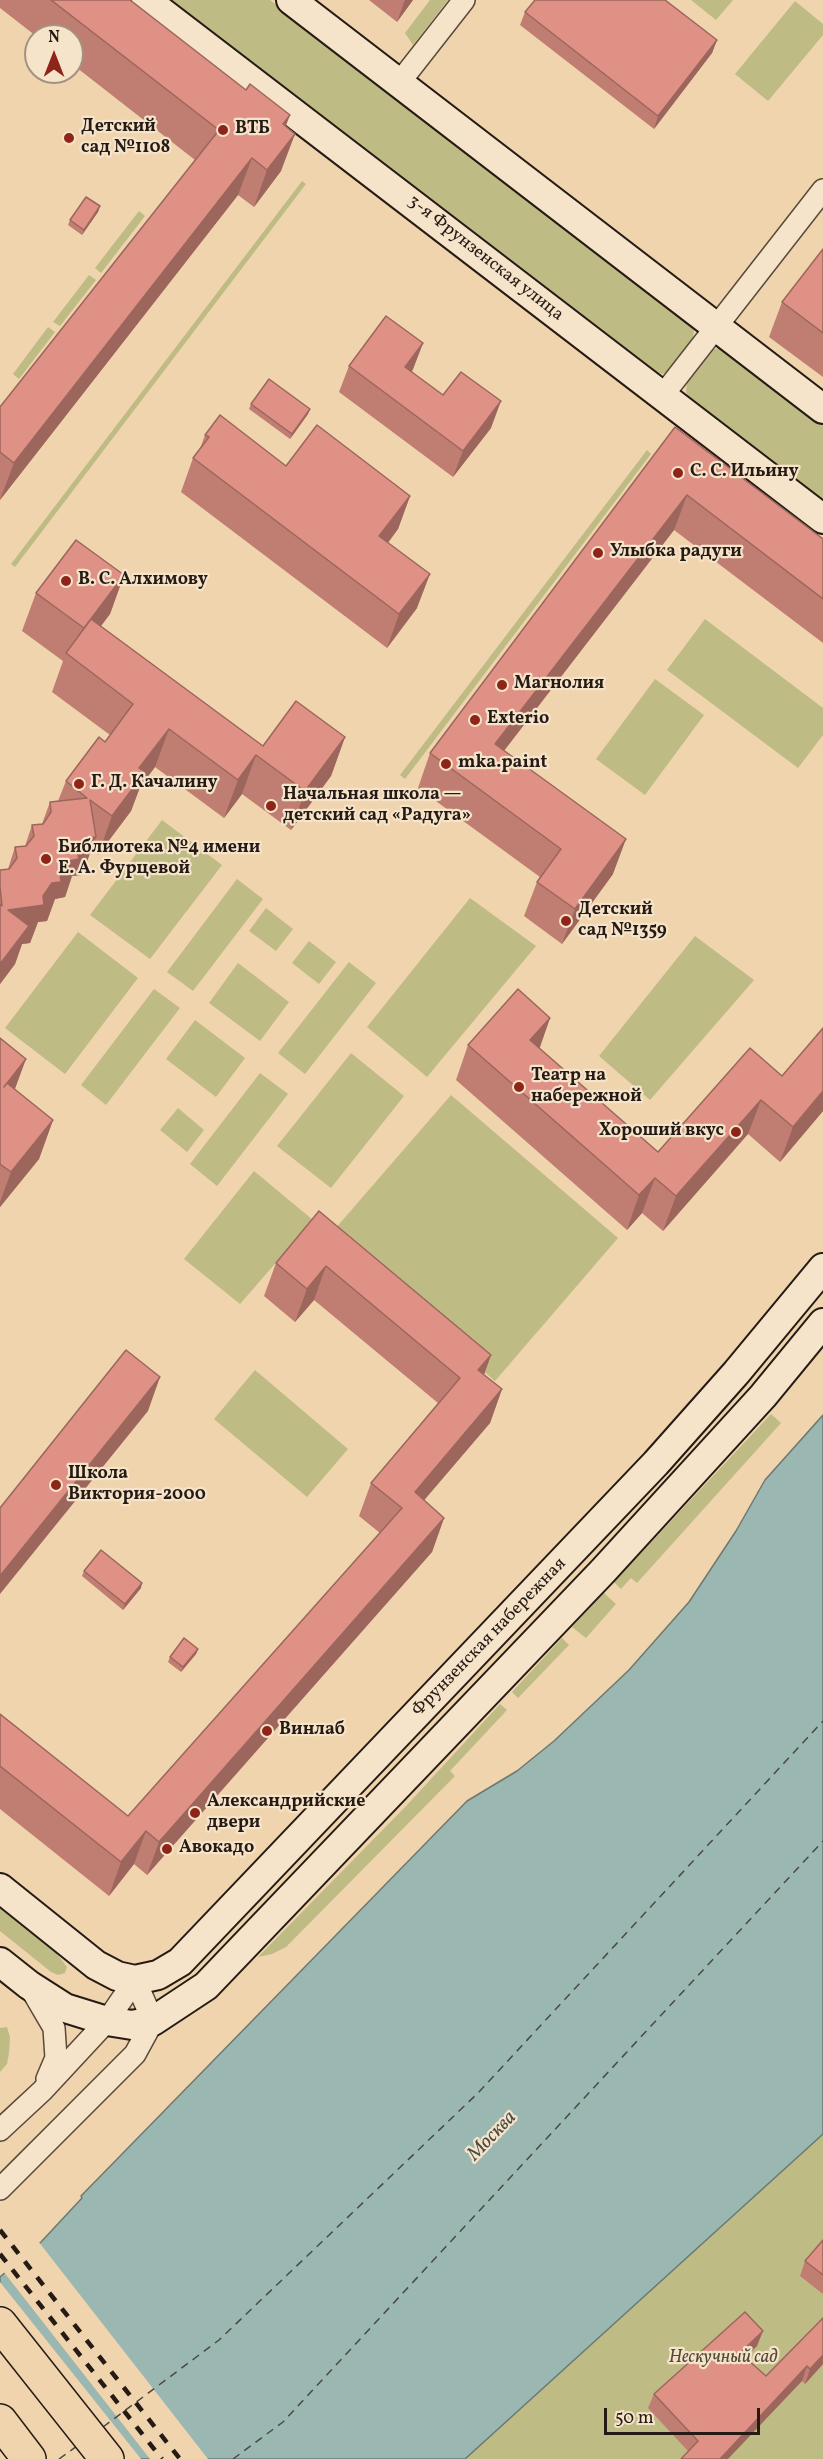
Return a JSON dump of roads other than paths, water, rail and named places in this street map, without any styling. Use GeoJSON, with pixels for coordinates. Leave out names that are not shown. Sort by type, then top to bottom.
{"type":"FeatureCollection","features":[{"type":"Feature","properties":{"kind":"main road","name":"3-я Фрунзенская улица"},"geometry":{"type":"LineString","coordinates":[[146,0],[823,519]]}},
{"type":"Feature","properties":{"kind":"main road"},"geometry":{"type":"LineString","coordinates":[[291,0],[823,409]]}},
{"type":"Feature","properties":{"kind":"main road","name":"Фрунзенская набережная"},"geometry":{"type":"LineString","coordinates":[[135,1980],[158,1975],[180,1962],[189,1953],[656,1463],[736,1373],[823,1268]]}},
{"type":"Feature","properties":{"kind":"main road","name":"Фрунзенская набережная"},"geometry":{"type":"LineString","coordinates":[[153,2021],[206,1986],[611,1562],[763,1396],[823,1323]]}},
{"type":"Feature","properties":{"kind":"main road"},"geometry":{"type":"LineString","coordinates":[[0,1888],[96,1965],[117,1976],[135,1980]]}},
{"type":"Feature","properties":{"kind":"main road"},"geometry":{"type":"LineString","coordinates":[[0,1962],[29,1985],[65,2008],[107,2021],[132,2025],[153,2021]]}},
{"type":"Feature","properties":{"kind":"main road"},"geometry":{"type":"LineString","coordinates":[[0,2324],[107,2459]]}},
{"type":"Feature","properties":{"kind":"main road"},"geometry":{"type":"LineString","coordinates":[[0,2421],[29,2459]]}},
{"type":"Feature","properties":{"kind":"street"},"geometry":{"type":"LineString","coordinates":[[399,83],[464,0]]}},
{"type":"Feature","properties":{"kind":"street"},"geometry":{"type":"LineString","coordinates":[[663,395],[823,190]]}},
{"type":"Feature","properties":{"kind":"street"},"geometry":{"type":"LineString","coordinates":[[0,2189],[135,2054],[153,2021],[135,1980]]}},
{"type":"Feature","properties":{"kind":"street"},"geometry":{"type":"LineString","coordinates":[[0,2130],[42,2091],[107,2021],[135,1980]]}},
{"type":"Feature","properties":{"kind":"street"},"geometry":{"type":"LineString","coordinates":[[29,1985],[54,2028],[56,2058],[42,2091]]}},
{"type":"Feature","properties":{"kind":"water","name":"Москва"},"geometry":{"type":"Polygon","coordinates":[[[823,1415],[823,2134],[465,2459],[0,2459],[0,2277],[41,2242],[82,2198],[81,2196],[467,1801],[517,1771],[554,1741],[629,1670],[689,1602],[736,1531],[765,1480],[823,1415]]]}},
{"type":"Feature","properties":{"kind":"railway"},"geometry":{"type":"LineString","coordinates":[[0,2230],[180,2459]]}},
{"type":"Feature","properties":{"kind":"railway"},"geometry":{"type":"LineString","coordinates":[[0,2254],[162,2459]]}},
{"type":"Feature","properties":{"kind":"place","name":"ВТБ"},"geometry":{"type":"Point","coordinates":[223,130]}},
{"type":"Feature","properties":{"kind":"place","name":"Детский сад №1108"},"geometry":{"type":"Point","coordinates":[69,138]}},
{"type":"Feature","properties":{"kind":"place","name":"С. С. Ильину"},"geometry":{"type":"Point","coordinates":[678,473]}},
{"type":"Feature","properties":{"kind":"place","name":"Улыбка радуги"},"geometry":{"type":"Point","coordinates":[598,553]}},
{"type":"Feature","properties":{"kind":"place","name":"В. С. Алхимову"},"geometry":{"type":"Point","coordinates":[66,581]}},
{"type":"Feature","properties":{"kind":"place","name":"Магнолия"},"geometry":{"type":"Point","coordinates":[502,685]}},
{"type":"Feature","properties":{"kind":"place","name":"Exterio"},"geometry":{"type":"Point","coordinates":[475,720]}},
{"type":"Feature","properties":{"kind":"place","name":"mka.paint"},"geometry":{"type":"Point","coordinates":[446,764]}},
{"type":"Feature","properties":{"kind":"place","name":"Г. Д. Качалину"},"geometry":{"type":"Point","coordinates":[79,784]}},
{"type":"Feature","properties":{"kind":"place","name":"Начальная школа — детский сад «Радуга»"},"geometry":{"type":"Point","coordinates":[271,806]}},
{"type":"Feature","properties":{"kind":"place","name":"Библиотека №4 имени Е. А. Фурцевой"},"geometry":{"type":"Point","coordinates":[46,859]}},
{"type":"Feature","properties":{"kind":"place","name":"Детский сад №1359"},"geometry":{"type":"Point","coordinates":[566,921]}},
{"type":"Feature","properties":{"kind":"place","name":"Театр на набережной"},"geometry":{"type":"Point","coordinates":[519,1087]}},
{"type":"Feature","properties":{"kind":"place","name":"Хороший вкус"},"geometry":{"type":"Point","coordinates":[736,1132]}},
{"type":"Feature","properties":{"kind":"place","name":"Школа Виктория-2000"},"geometry":{"type":"Point","coordinates":[56,1485]}},
{"type":"Feature","properties":{"kind":"place","name":"Винлаб"},"geometry":{"type":"Point","coordinates":[267,1731]}},
{"type":"Feature","properties":{"kind":"place","name":"Александрийские двери"},"geometry":{"type":"Point","coordinates":[195,1813]}},
{"type":"Feature","properties":{"kind":"place","name":"Авокадо"},"geometry":{"type":"Point","coordinates":[167,1849]}},
{"type":"Feature","properties":{"kind":"park label","name":"Нескучный сад"},"geometry":{"type":"Point","coordinates":[723,2359]}}]}
